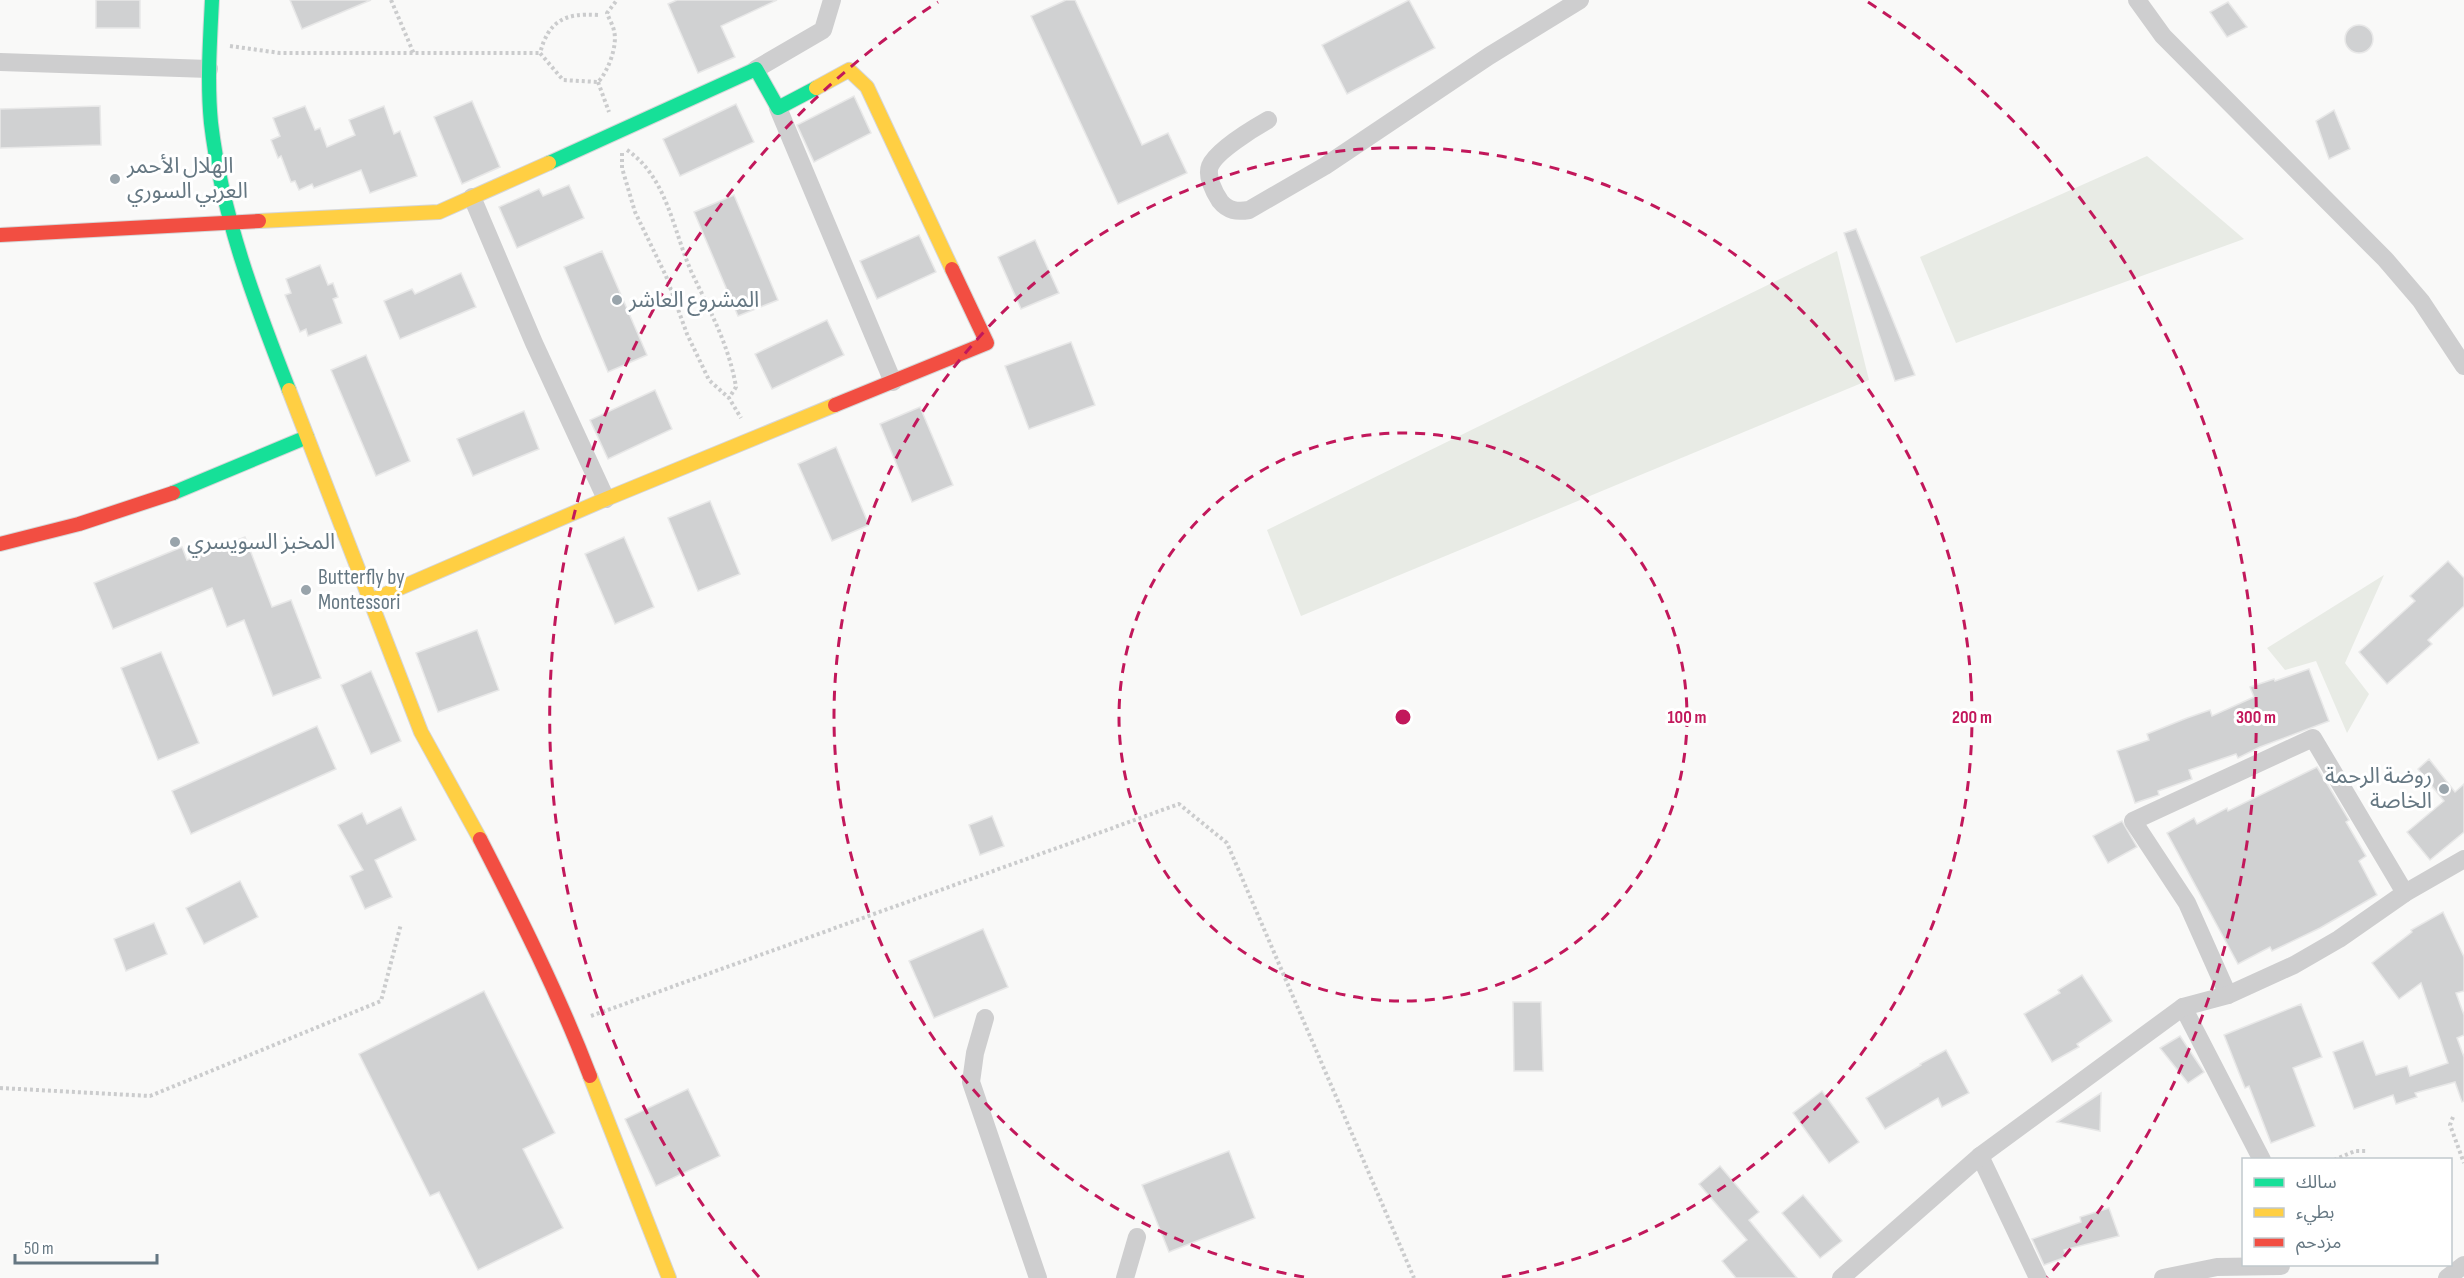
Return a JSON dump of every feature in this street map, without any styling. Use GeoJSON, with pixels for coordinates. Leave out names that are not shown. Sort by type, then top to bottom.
{"type":"FeatureCollection","features":[{"type":"Feature","properties":{"kind":"street"},"geometry":{"type":"LineString","coordinates":[[212,0],[209,69],[211,121],[218,171],[229,222],[265,328],[372,600],[421,732],[529,935],[570,1024],[669,1278]]}},
{"type":"Feature","properties":{"kind":"street"},"geometry":{"type":"LineString","coordinates":[[0,235],[439,212],[756,69],[823,30],[832,0]]}},
{"type":"Feature","properties":{"kind":"street"},"geometry":{"type":"LineString","coordinates":[[1268,120],[1217,156],[1210,166],[1209,175],[1213,188],[1220,201],[1229,209],[1238,212],[1249,210],[1325,166],[1479,63],[1580,0]]}},
{"type":"Feature","properties":{"kind":"street"},"geometry":{"type":"LineString","coordinates":[[2137,0],[2163,36],[2385,259],[2421,302],[2464,366]]}},
{"type":"Feature","properties":{"kind":"street"},"geometry":{"type":"LineString","coordinates":[[0,62],[209,69]]}},
{"type":"Feature","properties":{"kind":"street"},"geometry":{"type":"LineString","coordinates":[[756,69],[778,108],[893,382]]}},
{"type":"Feature","properties":{"kind":"street"},"geometry":{"type":"LineString","coordinates":[[372,600],[606,499],[987,343],[867,87],[849,70],[778,108]]}},
{"type":"Feature","properties":{"kind":"street"},"geometry":{"type":"LineString","coordinates":[[472,197],[534,343],[606,499]]}},
{"type":"Feature","properties":{"kind":"street"},"geometry":{"type":"LineString","coordinates":[[0,544],[69,528],[139,507],[216,478],[308,437]]}},
{"type":"Feature","properties":{"kind":"street"},"geometry":{"type":"LineString","coordinates":[[2228,995],[2187,903],[2133,821],[2313,738],[2404,893]]}},
{"type":"Feature","properties":{"kind":"street"},"geometry":{"type":"LineString","coordinates":[[1841,1278],[1980,1156],[2182,1007],[2228,995],[2294,964],[2339,939],[2404,893],[2464,859]]}},
{"type":"Feature","properties":{"kind":"street"},"geometry":{"type":"LineString","coordinates":[[2182,1007],[2261,1158]]}},
{"type":"Feature","properties":{"kind":"street"},"geometry":{"type":"LineString","coordinates":[[985,1018],[975,1053],[971,1082],[1038,1278]]}},
{"type":"Feature","properties":{"kind":"street"},"geometry":{"type":"LineString","coordinates":[[1980,1156],[2038,1278]]}},
{"type":"Feature","properties":{"kind":"street"},"geometry":{"type":"LineString","coordinates":[[1125,1278],[1137,1237]]}},
{"type":"Feature","properties":{"kind":"street"},"geometry":{"type":"LineString","coordinates":[[2447,1278],[2464,1265]]}},
{"type":"Feature","properties":{"kind":"street"},"geometry":{"type":"LineString","coordinates":[[2163,1278],[2217,1267],[2282,1270]]}},
{"type":"Feature","properties":{"kind":"path"},"geometry":{"type":"LineString","coordinates":[[391,0],[414,54]]}},
{"type":"Feature","properties":{"kind":"path"},"geometry":{"type":"LineString","coordinates":[[540,53],[562,80],[598,82],[604,76],[615,33],[606,13],[617,0]]}},
{"type":"Feature","properties":{"kind":"path"},"geometry":{"type":"LineString","coordinates":[[540,53],[544,38],[557,22],[575,14],[598,15]]}},
{"type":"Feature","properties":{"kind":"path"},"geometry":{"type":"LineString","coordinates":[[209,43],[280,53],[540,53]]}},
{"type":"Feature","properties":{"kind":"path"},"geometry":{"type":"LineString","coordinates":[[729,398],[736,387],[732,364],[691,270],[666,202],[650,172],[635,155],[622,146],[622,168],[635,212],[666,276],[687,334],[709,380],[729,398],[741,418]]}},
{"type":"Feature","properties":{"kind":"path"},"geometry":{"type":"LineString","coordinates":[[570,1024],[1179,804],[1227,843],[1414,1278]]}},
{"type":"Feature","properties":{"kind":"path"},"geometry":{"type":"LineString","coordinates":[[0,1088],[150,1096],[381,1001],[401,924]]}},
{"type":"Feature","properties":{"kind":"path"},"geometry":{"type":"LineString","coordinates":[[2453,1117],[2450,1125],[2464,1164]]}},
{"type":"Feature","properties":{"kind":"path"},"geometry":{"type":"LineString","coordinates":[[2339,1158],[2355,1151],[2368,1151]]}},
{"type":"Feature","properties":{"kind":"shaded area"},"geometry":{"type":"Polygon","coordinates":[[[2147,156],[2244,239],[1956,343],[1920,257],[2147,156]]]}},
{"type":"Feature","properties":{"kind":"shaded area"},"geometry":{"type":"Polygon","coordinates":[[[1837,251],[1869,380],[1301,616],[1267,530],[1837,251]]]}},
{"type":"Feature","properties":{"kind":"shaded area"},"geometry":{"type":"Polygon","coordinates":[[[2384,575],[2345,663],[2369,694],[2347,733],[2316,661],[2285,670],[2267,648],[2384,575]]]}},
{"type":"Feature","properties":{"kind":"building"},"geometry":{"type":"Polygon","coordinates":[[[96,0],[140,0],[140,28],[96,28],[96,0]]]}},
{"type":"Feature","properties":{"kind":"building"},"geometry":{"type":"Polygon","coordinates":[[[290,0],[371,0],[302,29],[290,0]]]}},
{"type":"Feature","properties":{"kind":"building"},"geometry":{"type":"Polygon","coordinates":[[[677,0],[777,0],[721,26],[735,57],[698,73],[668,4],[677,0]]]}},
{"type":"Feature","properties":{"kind":"building"},"geometry":{"type":"Polygon","coordinates":[[[1066,0],[1075,0],[1142,145],[1168,133],[1187,173],[1118,204],[1031,16],[1066,0]]]}},
{"type":"Feature","properties":{"kind":"building"},"geometry":{"type":"Polygon","coordinates":[[[1409,0],[1435,48],[1347,94],[1322,45],[1409,0]]]}},
{"type":"Feature","properties":{"kind":"building"},"geometry":{"type":"Polygon","coordinates":[[[2228,2],[2247,27],[2227,37],[2210,12],[2228,2]]]}},
{"type":"Feature","properties":{"kind":"building"},"geometry":{"type":"Polygon","coordinates":[[[2359,25],[2369,29],[2373,39],[2369,49],[2359,53],[2349,49],[2345,39],[2349,29],[2359,25]]]}},
{"type":"Feature","properties":{"kind":"building"},"geometry":{"type":"Polygon","coordinates":[[[854,96],[871,133],[814,162],[797,125],[854,96]]]}},
{"type":"Feature","properties":{"kind":"building"},"geometry":{"type":"Polygon","coordinates":[[[472,101],[500,167],[462,184],[434,117],[472,101]]]}},
{"type":"Feature","properties":{"kind":"building"},"geometry":{"type":"Polygon","coordinates":[[[736,104],[754,142],[680,176],[663,139],[736,104]]]}},
{"type":"Feature","properties":{"kind":"building"},"geometry":{"type":"Polygon","coordinates":[[[100,106],[101,145],[0,148],[0,109],[100,106]]]}},
{"type":"Feature","properties":{"kind":"building"},"geometry":{"type":"Polygon","coordinates":[[[305,106],[315,130],[320,128],[327,147],[355,135],[349,120],[384,106],[394,134],[400,131],[417,176],[370,193],[361,170],[314,188],[312,184],[299,190],[295,181],[291,182],[281,156],[278,158],[271,140],[280,136],[273,118],[305,106]]]}},
{"type":"Feature","properties":{"kind":"building"},"geometry":{"type":"Polygon","coordinates":[[[2334,110],[2350,149],[2329,159],[2316,121],[2334,110]]]}},
{"type":"Feature","properties":{"kind":"building"},"geometry":{"type":"Polygon","coordinates":[[[569,185],[584,218],[517,248],[499,207],[539,189],[543,196],[569,185]]]}},
{"type":"Feature","properties":{"kind":"building"},"geometry":{"type":"Polygon","coordinates":[[[734,195],[778,300],[738,316],[694,212],[734,195]]]}},
{"type":"Feature","properties":{"kind":"building"},"geometry":{"type":"Polygon","coordinates":[[[1856,229],[1915,375],[1895,381],[1844,233],[1856,229]]]}},
{"type":"Feature","properties":{"kind":"building"},"geometry":{"type":"Polygon","coordinates":[[[919,235],[936,272],[877,299],[860,261],[919,235]]]}},
{"type":"Feature","properties":{"kind":"building"},"geometry":{"type":"Polygon","coordinates":[[[1035,240],[1059,293],[1021,309],[998,257],[1035,240]]]}},
{"type":"Feature","properties":{"kind":"building"},"geometry":{"type":"Polygon","coordinates":[[[602,251],[647,355],[608,372],[564,267],[602,251]]]}},
{"type":"Feature","properties":{"kind":"building"},"geometry":{"type":"Polygon","coordinates":[[[320,265],[328,285],[333,283],[338,297],[333,299],[342,323],[308,336],[306,329],[300,332],[285,295],[291,293],[286,279],[320,265]]]}},
{"type":"Feature","properties":{"kind":"building"},"geometry":{"type":"Polygon","coordinates":[[[461,273],[476,307],[400,339],[384,301],[412,289],[415,294],[461,273]]]}},
{"type":"Feature","properties":{"kind":"building"},"geometry":{"type":"Polygon","coordinates":[[[827,320],[844,355],[772,389],[755,354],[827,320]]]}},
{"type":"Feature","properties":{"kind":"building"},"geometry":{"type":"Polygon","coordinates":[[[1071,342],[1095,405],[1029,429],[1005,366],[1071,342]]]}},
{"type":"Feature","properties":{"kind":"building"},"geometry":{"type":"Polygon","coordinates":[[[366,355],[410,461],[376,476],[331,370],[366,355]]]}},
{"type":"Feature","properties":{"kind":"building"},"geometry":{"type":"Polygon","coordinates":[[[655,390],[672,429],[608,459],[590,420],[655,390]]]}},
{"type":"Feature","properties":{"kind":"building"},"geometry":{"type":"Polygon","coordinates":[[[920,407],[953,485],[912,502],[880,424],[920,407]]]}},
{"type":"Feature","properties":{"kind":"building"},"geometry":{"type":"Polygon","coordinates":[[[524,411],[539,449],[473,476],[457,439],[524,411]]]}},
{"type":"Feature","properties":{"kind":"building"},"geometry":{"type":"Polygon","coordinates":[[[836,447],[869,525],[832,541],[798,464],[836,447]]]}},
{"type":"Feature","properties":{"kind":"building"},"geometry":{"type":"Polygon","coordinates":[[[710,501],[740,574],[698,591],[668,518],[710,501]]]}},
{"type":"Feature","properties":{"kind":"building"},"geometry":{"type":"Polygon","coordinates":[[[245,537],[272,607],[291,600],[321,678],[273,696],[244,620],[227,627],[212,588],[113,629],[94,583],[182,547],[187,560],[245,537]]]}},
{"type":"Feature","properties":{"kind":"building"},"geometry":{"type":"Polygon","coordinates":[[[624,537],[654,607],[615,624],[585,554],[624,537]]]}},
{"type":"Feature","properties":{"kind":"building"},"geometry":{"type":"Polygon","coordinates":[[[2448,561],[2464,578],[2464,606],[2428,640],[2432,644],[2387,684],[2359,652],[2415,601],[2410,596],[2448,561]]]}},
{"type":"Feature","properties":{"kind":"building"},"geometry":{"type":"Polygon","coordinates":[[[477,630],[499,690],[438,712],[416,653],[477,630]]]}},
{"type":"Feature","properties":{"kind":"building"},"geometry":{"type":"Polygon","coordinates":[[[161,652],[199,743],[158,760],[121,668],[161,652]]]}},
{"type":"Feature","properties":{"kind":"building"},"geometry":{"type":"Polygon","coordinates":[[[2309,669],[2329,721],[2260,747],[2238,758],[2236,754],[2189,770],[2192,779],[2158,791],[2159,795],[2135,803],[2117,751],[2149,740],[2147,734],[2187,718],[2210,710],[2212,716],[2254,697],[2250,687],[2309,669]]]}},
{"type":"Feature","properties":{"kind":"building"},"geometry":{"type":"Polygon","coordinates":[[[371,671],[401,741],[371,754],[341,685],[371,671]]]}},
{"type":"Feature","properties":{"kind":"building"},"geometry":{"type":"Polygon","coordinates":[[[317,726],[336,769],[191,834],[172,791],[317,726]]]}},
{"type":"Feature","properties":{"kind":"building"},"geometry":{"type":"Polygon","coordinates":[[[2429,759],[2455,792],[2464,784],[2464,832],[2430,860],[2407,832],[2444,801],[2418,769],[2429,759]]]}},
{"type":"Feature","properties":{"kind":"building"},"geometry":{"type":"Polygon","coordinates":[[[2317,767],[2349,820],[2346,822],[2366,856],[2359,861],[2377,895],[2320,928],[2272,951],[2270,947],[2238,964],[2167,833],[2194,818],[2197,824],[2227,808],[2228,811],[2317,767]]]}},
{"type":"Feature","properties":{"kind":"building"},"geometry":{"type":"Polygon","coordinates":[[[401,807],[416,840],[375,860],[392,897],[365,909],[350,876],[363,870],[338,825],[362,813],[367,824],[401,807]]]}},
{"type":"Feature","properties":{"kind":"building"},"geometry":{"type":"Polygon","coordinates":[[[992,816],[1004,846],[980,855],[969,825],[992,816]]]}},
{"type":"Feature","properties":{"kind":"building"},"geometry":{"type":"Polygon","coordinates":[[[2122,821],[2137,847],[2108,863],[2093,836],[2122,821]]]}},
{"type":"Feature","properties":{"kind":"building"},"geometry":{"type":"Polygon","coordinates":[[[240,881],[258,917],[204,944],[186,908],[240,881]]]}},
{"type":"Feature","properties":{"kind":"building"},"geometry":{"type":"Polygon","coordinates":[[[2443,912],[2464,957],[2464,991],[2456,993],[2464,1015],[2464,1035],[2457,1038],[2464,1057],[2464,1101],[2462,1102],[2455,1082],[2415,1093],[2417,1097],[2396,1104],[2393,1095],[2354,1109],[2333,1052],[2363,1041],[2376,1075],[2407,1066],[2410,1076],[2448,1063],[2421,983],[2399,999],[2372,963],[2412,932],[2411,930],[2443,912]]]}},
{"type":"Feature","properties":{"kind":"building"},"geometry":{"type":"Polygon","coordinates":[[[154,923],[167,954],[126,971],[114,939],[154,923]]]}},
{"type":"Feature","properties":{"kind":"building"},"geometry":{"type":"Polygon","coordinates":[[[983,929],[1008,987],[934,1018],[909,961],[983,929]]]}},
{"type":"Feature","properties":{"kind":"building"},"geometry":{"type":"Polygon","coordinates":[[[2082,975],[2112,1021],[2077,1044],[2079,1047],[2052,1062],[2024,1014],[2060,993],[2058,990],[2082,975]]]}},
{"type":"Feature","properties":{"kind":"building"},"geometry":{"type":"Polygon","coordinates":[[[484,991],[555,1133],[523,1149],[563,1228],[478,1270],[439,1192],[430,1196],[359,1054],[484,991]]]}},
{"type":"Feature","properties":{"kind":"building"},"geometry":{"type":"Polygon","coordinates":[[[1513,1002],[1541,1002],[1543,1071],[1514,1071],[1513,1002]]]}},
{"type":"Feature","properties":{"kind":"building"},"geometry":{"type":"Polygon","coordinates":[[[2301,1004],[2322,1057],[2293,1068],[2315,1126],[2271,1143],[2249,1086],[2245,1088],[2224,1035],[2301,1004]]]}},
{"type":"Feature","properties":{"kind":"building"},"geometry":{"type":"Polygon","coordinates":[[[2180,1036],[2204,1072],[2188,1083],[2160,1048],[2180,1036]]]}},
{"type":"Feature","properties":{"kind":"building"},"geometry":{"type":"Polygon","coordinates":[[[1946,1050],[1969,1093],[1942,1107],[1938,1098],[1885,1129],[1866,1098],[1946,1050]]]}},
{"type":"Feature","properties":{"kind":"building"},"geometry":{"type":"Polygon","coordinates":[[[688,1089],[720,1156],[656,1186],[625,1119],[688,1089]]]}},
{"type":"Feature","properties":{"kind":"building"},"geometry":{"type":"Polygon","coordinates":[[[1822,1091],[1859,1142],[1829,1163],[1793,1113],[1822,1091]]]}},
{"type":"Feature","properties":{"kind":"building"},"geometry":{"type":"Polygon","coordinates":[[[2101,1093],[2100,1131],[2057,1122],[2101,1093]]]}},
{"type":"Feature","properties":{"kind":"building"},"geometry":{"type":"Polygon","coordinates":[[[1229,1151],[1255,1218],[1169,1252],[1142,1185],[1229,1151]]]}},
{"type":"Feature","properties":{"kind":"building"},"geometry":{"type":"Polygon","coordinates":[[[1720,1166],[1759,1212],[1749,1220],[1797,1278],[1736,1278],[1722,1261],[1747,1240],[1699,1184],[1720,1166]]]}},
{"type":"Feature","properties":{"kind":"building"},"geometry":{"type":"Polygon","coordinates":[[[1803,1195],[1842,1241],[1820,1258],[1782,1213],[1803,1195]]]}},
{"type":"Feature","properties":{"kind":"building"},"geometry":{"type":"Polygon","coordinates":[[[2109,1208],[2119,1236],[2064,1250],[2066,1257],[2044,1265],[2032,1239],[2081,1222],[2080,1217],[2109,1208]]]}},
{"type":"Feature","properties":{"kind":"traffic: fast"},"geometry":{"type":"LineString","coordinates":[[212,0],[209,92],[216,158],[241,259],[289,390]]}},
{"type":"Feature","properties":{"kind":"traffic: fast"},"geometry":{"type":"LineString","coordinates":[[549,163],[756,69],[778,108],[816,88]]}},
{"type":"Feature","properties":{"kind":"traffic: fast"},"geometry":{"type":"LineString","coordinates":[[173,493],[307,437]]}},
{"type":"Feature","properties":{"kind":"traffic: slow"},"geometry":{"type":"LineString","coordinates":[[816,88],[849,70],[867,87],[952,269]]}},
{"type":"Feature","properties":{"kind":"traffic: slow"},"geometry":{"type":"LineString","coordinates":[[259,221],[439,212],[549,163]]}},
{"type":"Feature","properties":{"kind":"traffic: slow"},"geometry":{"type":"LineString","coordinates":[[289,390],[421,732],[480,839]]}},
{"type":"Feature","properties":{"kind":"traffic: slow"},"geometry":{"type":"LineString","coordinates":[[372,600],[606,499],[835,405]]}},
{"type":"Feature","properties":{"kind":"traffic: slow"},"geometry":{"type":"LineString","coordinates":[[590,1076],[669,1278]]}},
{"type":"Feature","properties":{"kind":"traffic: jam"},"geometry":{"type":"LineString","coordinates":[[0,235],[259,221]]}},
{"type":"Feature","properties":{"kind":"traffic: jam"},"geometry":{"type":"LineString","coordinates":[[835,405],[987,343],[952,269]]}},
{"type":"Feature","properties":{"kind":"traffic: jam"},"geometry":{"type":"LineString","coordinates":[[0,544],[79,524],[173,493]]}},
{"type":"Feature","properties":{"kind":"traffic: jam"},"geometry":{"type":"LineString","coordinates":[[480,839],[552,986],[590,1076]]}},
{"type":"Feature","properties":{"kind":"place","name":"الهلال الأحمر العربي السوري"},"geometry":{"type":"Point","coordinates":[115,179]}},
{"type":"Feature","properties":{"kind":"place","name":"المشروع العاشر"},"geometry":{"type":"Point","coordinates":[617,300]}},
{"type":"Feature","properties":{"kind":"place","name":"المخبز السويسري"},"geometry":{"type":"Point","coordinates":[175,542]}},
{"type":"Feature","properties":{"kind":"place","name":"Butterfly by Montessori"},"geometry":{"type":"Point","coordinates":[306,590]}},
{"type":"Feature","properties":{"kind":"place","name":"روضة الرحمة الخاصة"},"geometry":{"type":"Point","coordinates":[2444,789]}}]}
